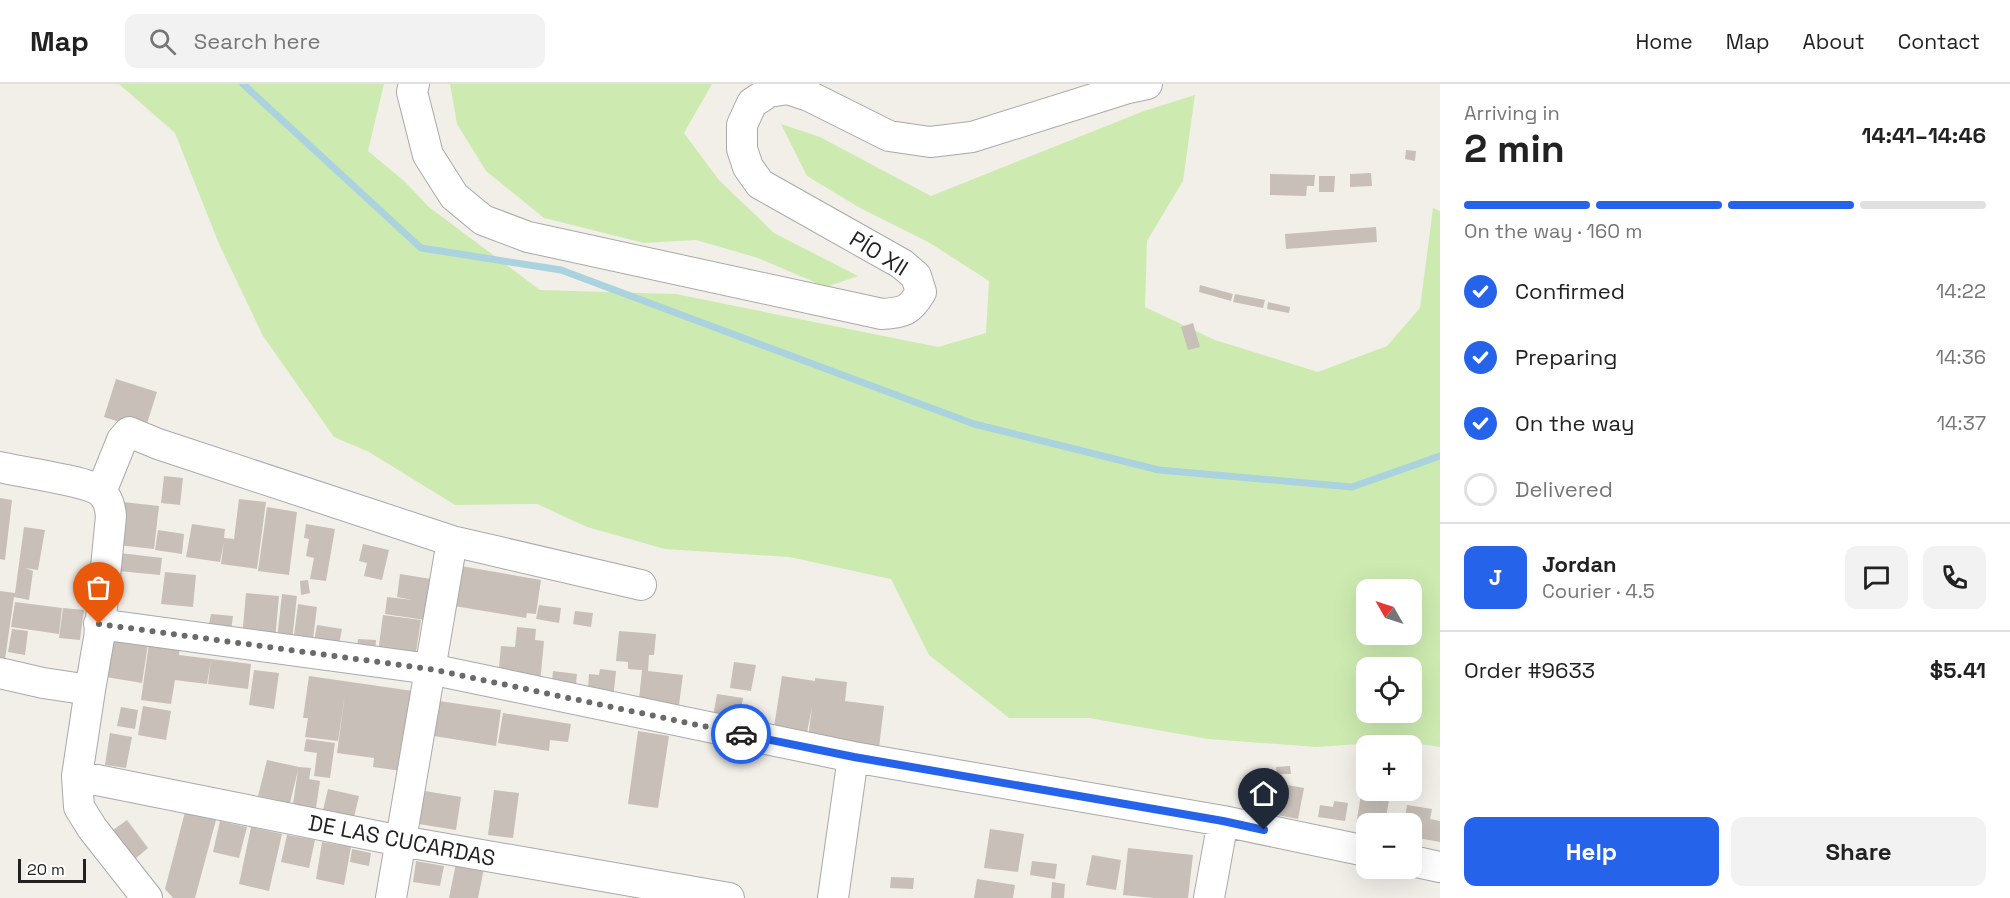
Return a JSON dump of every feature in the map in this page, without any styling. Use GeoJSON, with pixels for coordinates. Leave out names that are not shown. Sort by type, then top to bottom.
{"type":"FeatureCollection","features":[{"type":"Feature","properties":{"kind":"street","name":"PÍO XII"},"geometry":{"type":"LineString","coordinates":[[414,84],[412,92],[429,154],[454,196],[483,220],[528,237],[882,314],[902,313],[913,305],[921,292],[916,276],[902,264],[760,184],[748,167],[742,149],[742,124],[753,103],[769,92],[788,89],[809,96],[889,136],[930,142],[972,137],[1147,84]]}},
{"type":"Feature","properties":{"kind":"street"},"geometry":{"type":"LineString","coordinates":[[101,492],[122,440],[129,432],[158,444],[452,542],[641,585]]}},
{"type":"Feature","properties":{"kind":"street"},"geometry":{"type":"LineString","coordinates":[[0,468],[92,486],[101,492],[110,505],[111,516],[99,638],[77,776],[79,807],[84,817],[147,898]]}},
{"type":"Feature","properties":{"kind":"street"},"geometry":{"type":"LineString","coordinates":[[391,898],[452,542]]}},
{"type":"Feature","properties":{"kind":"street"},"geometry":{"type":"LineString","coordinates":[[99,624],[430,669],[854,757],[1223,821],[1356,849]]}},
{"type":"Feature","properties":{"kind":"street"},"geometry":{"type":"LineString","coordinates":[[0,673],[43,683],[90,690]]}},
{"type":"Feature","properties":{"kind":"street"},"geometry":{"type":"LineString","coordinates":[[833,898],[854,757]]}},
{"type":"Feature","properties":{"kind":"street","name":"DE LAS CUCARDAS"},"geometry":{"type":"LineString","coordinates":[[77,776],[401,841],[729,898]]}},
{"type":"Feature","properties":{"kind":"street"},"geometry":{"type":"LineString","coordinates":[[1209,898],[1223,821]]}},
{"type":"Feature","properties":{"kind":"street"},"geometry":{"type":"LineString","coordinates":[[1422,863],[1440,867]]}},
{"type":"Feature","properties":{"kind":"green space"},"geometry":{"type":"Polygon","coordinates":[[[119,84],[384,84],[368,151],[404,181],[429,207],[540,290],[676,294],[938,347],[986,333],[989,281],[930,243],[860,208],[807,176],[781,124],[820,137],[931,196],[1144,111],[1195,95],[1183,181],[1147,241],[1145,307],[1215,340],[1318,372],[1387,346],[1420,308],[1433,208],[1440,211],[1440,747],[1422,744],[1422,735],[1356,735],[1356,744],[1317,747],[1208,739],[1089,718],[1009,718],[929,655],[891,579],[789,557],[665,549],[587,527],[537,504],[455,505],[369,452],[334,437],[263,336],[219,244],[175,133],[119,84]]]}},
{"type":"Feature","properties":{"kind":"green space"},"geometry":{"type":"Polygon","coordinates":[[[450,84],[712,84],[684,133],[719,180],[774,233],[858,276],[826,287],[758,258],[696,240],[644,243],[544,218],[486,171],[457,124],[450,84]]]}},
{"type":"Feature","properties":{"kind":"building"},"geometry":{"type":"Polygon","coordinates":[[[1406,150],[1416,151],[1415,161],[1405,159],[1406,150]]]}},
{"type":"Feature","properties":{"kind":"building"},"geometry":{"type":"Polygon","coordinates":[[[1371,173],[1372,186],[1350,187],[1350,174],[1371,173]]]}},
{"type":"Feature","properties":{"kind":"building"},"geometry":{"type":"Polygon","coordinates":[[[1270,174],[1315,175],[1314,186],[1307,186],[1306,196],[1270,195],[1270,174]]]}},
{"type":"Feature","properties":{"kind":"building"},"geometry":{"type":"Polygon","coordinates":[[[1319,176],[1335,176],[1334,192],[1319,192],[1319,176]]]}},
{"type":"Feature","properties":{"kind":"building"},"geometry":{"type":"Polygon","coordinates":[[[1376,227],[1377,242],[1286,249],[1285,234],[1376,227]]]}},
{"type":"Feature","properties":{"kind":"building"},"geometry":{"type":"Polygon","coordinates":[[[1200,285],[1233,294],[1231,301],[1199,292],[1200,285]]]}},
{"type":"Feature","properties":{"kind":"building"},"geometry":{"type":"Polygon","coordinates":[[[1235,294],[1265,300],[1263,308],[1233,302],[1235,294]]]}},
{"type":"Feature","properties":{"kind":"building"},"geometry":{"type":"Polygon","coordinates":[[[1268,302],[1290,307],[1289,313],[1267,309],[1268,302]]]}},
{"type":"Feature","properties":{"kind":"building"},"geometry":{"type":"Polygon","coordinates":[[[1193,323],[1200,347],[1188,350],[1181,327],[1193,323]]]}},
{"type":"Feature","properties":{"kind":"building"},"geometry":{"type":"Polygon","coordinates":[[[116,379],[157,392],[145,430],[104,417],[116,379]]]}},
{"type":"Feature","properties":{"kind":"building"},"geometry":{"type":"Polygon","coordinates":[[[164,476],[183,478],[180,505],[161,503],[164,476]]]}},
{"type":"Feature","properties":{"kind":"building"},"geometry":{"type":"Polygon","coordinates":[[[0,498],[12,500],[5,560],[0,559],[0,498]]]}},
{"type":"Feature","properties":{"kind":"building"},"geometry":{"type":"Polygon","coordinates":[[[239,499],[266,502],[257,569],[221,564],[224,542],[220,562],[186,557],[192,524],[225,529],[224,538],[234,539],[239,499]]]}},
{"type":"Feature","properties":{"kind":"building"},"geometry":{"type":"Polygon","coordinates":[[[123,502],[159,506],[154,549],[118,545],[123,502]]]}},
{"type":"Feature","properties":{"kind":"building"},"geometry":{"type":"Polygon","coordinates":[[[267,507],[297,512],[289,575],[258,571],[267,507]]]}},
{"type":"Feature","properties":{"kind":"building"},"geometry":{"type":"Polygon","coordinates":[[[306,524],[335,529],[326,581],[310,579],[314,558],[306,556],[309,539],[304,538],[306,524]]]}},
{"type":"Feature","properties":{"kind":"building"},"geometry":{"type":"Polygon","coordinates":[[[24,527],[45,530],[38,570],[25,568],[33,571],[29,600],[14,597],[4,666],[0,666],[0,591],[15,593],[24,527]]]}},
{"type":"Feature","properties":{"kind":"building"},"geometry":{"type":"Polygon","coordinates":[[[158,530],[184,534],[182,554],[155,550],[158,530]]]}},
{"type":"Feature","properties":{"kind":"building"},"geometry":{"type":"Polygon","coordinates":[[[363,544],[389,550],[382,580],[364,576],[367,563],[359,561],[363,544]]]}},
{"type":"Feature","properties":{"kind":"building"},"geometry":{"type":"Polygon","coordinates":[[[120,553],[162,558],[160,575],[118,571],[120,553]]]}},
{"type":"Feature","properties":{"kind":"building"},"geometry":{"type":"Polygon","coordinates":[[[461,566],[541,580],[536,614],[527,613],[526,618],[454,606],[461,566]]]}},
{"type":"Feature","properties":{"kind":"building"},"geometry":{"type":"Polygon","coordinates":[[[165,572],[196,575],[193,607],[161,604],[165,572]]]}},
{"type":"Feature","properties":{"kind":"building"},"geometry":{"type":"Polygon","coordinates":[[[400,574],[431,579],[425,620],[385,614],[387,597],[413,600],[397,597],[400,574]]]}},
{"type":"Feature","properties":{"kind":"building"},"geometry":{"type":"Polygon","coordinates":[[[308,580],[310,593],[301,595],[300,581],[308,580]]]}},
{"type":"Feature","properties":{"kind":"building"},"geometry":{"type":"Polygon","coordinates":[[[246,593],[279,596],[275,640],[242,637],[246,593]]]}},
{"type":"Feature","properties":{"kind":"building"},"geometry":{"type":"Polygon","coordinates":[[[282,594],[297,596],[292,641],[277,639],[282,594]]]}},
{"type":"Feature","properties":{"kind":"building"},"geometry":{"type":"Polygon","coordinates":[[[15,602],[62,608],[59,634],[11,627],[15,602]]]}},
{"type":"Feature","properties":{"kind":"building"},"geometry":{"type":"Polygon","coordinates":[[[298,604],[317,607],[312,647],[293,644],[298,604]]]}},
{"type":"Feature","properties":{"kind":"building"},"geometry":{"type":"Polygon","coordinates":[[[539,605],[561,608],[559,623],[536,619],[539,605]]]}},
{"type":"Feature","properties":{"kind":"building"},"geometry":{"type":"Polygon","coordinates":[[[63,608],[84,610],[80,640],[59,638],[63,608]]]}},
{"type":"Feature","properties":{"kind":"building"},"geometry":{"type":"Polygon","coordinates":[[[575,611],[593,613],[591,627],[573,624],[575,611]]]}},
{"type":"Feature","properties":{"kind":"building"},"geometry":{"type":"Polygon","coordinates":[[[211,614],[233,616],[231,631],[212,629],[212,624],[209,624],[211,614]]]}},
{"type":"Feature","properties":{"kind":"building"},"geometry":{"type":"Polygon","coordinates":[[[383,615],[421,620],[414,665],[377,660],[383,615]]]}},
{"type":"Feature","properties":{"kind":"building"},"geometry":{"type":"Polygon","coordinates":[[[317,625],[342,629],[339,644],[314,641],[317,625]]]}},
{"type":"Feature","properties":{"kind":"building"},"geometry":{"type":"Polygon","coordinates":[[[517,627],[536,629],[535,640],[544,641],[540,683],[498,678],[501,646],[515,647],[517,627]]]}},
{"type":"Feature","properties":{"kind":"building"},"geometry":{"type":"Polygon","coordinates":[[[12,629],[28,631],[25,655],[8,652],[12,629]]]}},
{"type":"Feature","properties":{"kind":"building"},"geometry":{"type":"Polygon","coordinates":[[[619,631],[656,634],[654,655],[649,655],[648,671],[683,675],[678,712],[638,709],[642,670],[628,669],[628,662],[616,661],[619,631]]]}},
{"type":"Feature","properties":{"kind":"building"},"geometry":{"type":"Polygon","coordinates":[[[105,637],[148,644],[142,683],[100,676],[105,637]]]}},
{"type":"Feature","properties":{"kind":"building"},"geometry":{"type":"Polygon","coordinates":[[[358,639],[376,640],[375,658],[356,656],[358,639]]]}},
{"type":"Feature","properties":{"kind":"building"},"geometry":{"type":"Polygon","coordinates":[[[149,643],[180,647],[179,655],[211,659],[207,684],[175,680],[171,704],[141,700],[149,643]]]}},
{"type":"Feature","properties":{"kind":"building"},"geometry":{"type":"Polygon","coordinates":[[[211,659],[251,664],[248,689],[208,684],[211,659]]]}},
{"type":"Feature","properties":{"kind":"building"},"geometry":{"type":"Polygon","coordinates":[[[734,662],[756,665],[751,691],[730,688],[734,662]]]}},
{"type":"Feature","properties":{"kind":"building"},"geometry":{"type":"Polygon","coordinates":[[[600,669],[616,671],[613,700],[588,689],[589,674],[599,675],[600,669]]]}},
{"type":"Feature","properties":{"kind":"building"},"geometry":{"type":"Polygon","coordinates":[[[254,670],[279,673],[274,709],[249,705],[254,670]]]}},
{"type":"Feature","properties":{"kind":"building"},"geometry":{"type":"Polygon","coordinates":[[[553,671],[577,674],[575,693],[552,681],[553,671]]]}},
{"type":"Feature","properties":{"kind":"building"},"geometry":{"type":"Polygon","coordinates":[[[309,676],[413,691],[402,771],[373,767],[374,758],[337,753],[345,694],[338,741],[305,737],[308,718],[303,718],[309,676]]]}},
{"type":"Feature","properties":{"kind":"building"},"geometry":{"type":"Polygon","coordinates":[[[782,676],[815,681],[815,678],[847,682],[845,701],[884,706],[879,748],[808,739],[812,707],[806,738],[773,733],[782,676]]]}},
{"type":"Feature","properties":{"kind":"building"},"geometry":{"type":"Polygon","coordinates":[[[717,694],[743,698],[739,721],[713,717],[717,694]]]}},
{"type":"Feature","properties":{"kind":"building"},"geometry":{"type":"Polygon","coordinates":[[[439,701],[501,710],[496,746],[434,736],[439,701]]]}},
{"type":"Feature","properties":{"kind":"building"},"geometry":{"type":"Polygon","coordinates":[[[143,706],[171,711],[166,740],[138,735],[143,706]]]}},
{"type":"Feature","properties":{"kind":"building"},"geometry":{"type":"Polygon","coordinates":[[[121,707],[138,710],[135,729],[117,726],[121,707]]]}},
{"type":"Feature","properties":{"kind":"building"},"geometry":{"type":"Polygon","coordinates":[[[503,713],[571,724],[568,742],[550,740],[549,751],[498,743],[503,713]]]}},
{"type":"Feature","properties":{"kind":"building"},"geometry":{"type":"Polygon","coordinates":[[[638,731],[669,736],[658,808],[628,804],[638,731]]]}},
{"type":"Feature","properties":{"kind":"building"},"geometry":{"type":"Polygon","coordinates":[[[110,733],[132,737],[126,768],[105,765],[110,733]]]}},
{"type":"Feature","properties":{"kind":"building"},"geometry":{"type":"Polygon","coordinates":[[[306,739],[335,743],[330,778],[314,776],[317,753],[304,751],[306,739]]]}},
{"type":"Feature","properties":{"kind":"building"},"geometry":{"type":"Polygon","coordinates":[[[267,760],[311,768],[309,779],[320,781],[316,808],[293,804],[298,770],[290,803],[258,796],[267,760]]]}},
{"type":"Feature","properties":{"kind":"building"},"geometry":{"type":"Polygon","coordinates":[[[1290,766],[1291,774],[1277,774],[1276,767],[1290,766]]]}},
{"type":"Feature","properties":{"kind":"building"},"geometry":{"type":"Polygon","coordinates":[[[1256,779],[1304,788],[1298,819],[1250,810],[1256,779]]]}},
{"type":"Feature","properties":{"kind":"building"},"geometry":{"type":"Polygon","coordinates":[[[328,789],[359,796],[354,817],[323,810],[328,789]]]}},
{"type":"Feature","properties":{"kind":"building"},"geometry":{"type":"Polygon","coordinates":[[[494,790],[519,793],[513,838],[488,835],[494,790]]]}},
{"type":"Feature","properties":{"kind":"building"},"geometry":{"type":"Polygon","coordinates":[[[425,791],[461,797],[456,830],[419,824],[425,791]]]}},
{"type":"Feature","properties":{"kind":"building"},"geometry":{"type":"Polygon","coordinates":[[[1334,801],[1348,803],[1345,821],[1318,817],[1320,805],[1333,807],[1334,801]]]}},
{"type":"Feature","properties":{"kind":"building"},"geometry":{"type":"Polygon","coordinates":[[[1360,801],[1389,801],[1387,813],[1358,813],[1360,801]]]}},
{"type":"Feature","properties":{"kind":"building"},"geometry":{"type":"Polygon","coordinates":[[[1407,805],[1432,809],[1430,819],[1440,821],[1440,842],[1422,839],[1422,813],[1406,813],[1407,805]]]}},
{"type":"Feature","properties":{"kind":"building"},"geometry":{"type":"Polygon","coordinates":[[[185,812],[216,820],[195,898],[173,898],[165,889],[185,812]]]}},
{"type":"Feature","properties":{"kind":"building"},"geometry":{"type":"Polygon","coordinates":[[[127,820],[148,848],[135,859],[113,830],[127,820]]]}},
{"type":"Feature","properties":{"kind":"building"},"geometry":{"type":"Polygon","coordinates":[[[220,821],[247,827],[239,858],[213,852],[220,821]]]}},
{"type":"Feature","properties":{"kind":"building"},"geometry":{"type":"Polygon","coordinates":[[[251,827],[282,834],[269,891],[239,884],[251,827]]]}},
{"type":"Feature","properties":{"kind":"building"},"geometry":{"type":"Polygon","coordinates":[[[990,829],[1024,834],[1018,872],[984,868],[990,829]]]}},
{"type":"Feature","properties":{"kind":"building"},"geometry":{"type":"Polygon","coordinates":[[[287,835],[315,840],[309,868],[281,862],[287,835]]]}},
{"type":"Feature","properties":{"kind":"building"},"geometry":{"type":"Polygon","coordinates":[[[322,842],[351,847],[344,885],[316,879],[322,842]]]}},
{"type":"Feature","properties":{"kind":"building"},"geometry":{"type":"Polygon","coordinates":[[[1128,848],[1193,855],[1188,898],[1123,895],[1128,848]]]}},
{"type":"Feature","properties":{"kind":"building"},"geometry":{"type":"Polygon","coordinates":[[[352,849],[371,853],[369,866],[350,862],[352,849]]]}},
{"type":"Feature","properties":{"kind":"building"},"geometry":{"type":"Polygon","coordinates":[[[1092,855],[1121,860],[1116,890],[1086,885],[1092,855]]]}},
{"type":"Feature","properties":{"kind":"building"},"geometry":{"type":"Polygon","coordinates":[[[416,861],[444,866],[440,886],[413,882],[416,861]]]}},
{"type":"Feature","properties":{"kind":"building"},"geometry":{"type":"Polygon","coordinates":[[[1032,861],[1057,864],[1055,879],[1030,875],[1032,861]]]}},
{"type":"Feature","properties":{"kind":"building"},"geometry":{"type":"Polygon","coordinates":[[[456,863],[484,868],[478,898],[449,898],[456,863]]]}},
{"type":"Feature","properties":{"kind":"building"},"geometry":{"type":"Polygon","coordinates":[[[891,877],[914,878],[913,889],[890,888],[891,877]]]}},
{"type":"Feature","properties":{"kind":"building"},"geometry":{"type":"Polygon","coordinates":[[[977,879],[1015,885],[1013,898],[974,898],[977,879]]]}},
{"type":"Feature","properties":{"kind":"building"},"geometry":{"type":"Polygon","coordinates":[[[1052,882],[1065,884],[1064,898],[1051,898],[1052,882]]]}},
{"type":"Feature","properties":{"kind":"waterway"},"geometry":{"type":"LineString","coordinates":[[243,84],[421,248],[561,270],[974,424],[1159,470],[1352,487],[1440,456]]}},
{"type":"Feature","properties":{"kind":"way so far"},"geometry":{"type":"LineString","coordinates":[[99,624],[430,669],[741,734]]}},
{"type":"Feature","properties":{"kind":"route"},"geometry":{"type":"LineString","coordinates":[[741,734],[854,757],[1264,830]]}}]}
